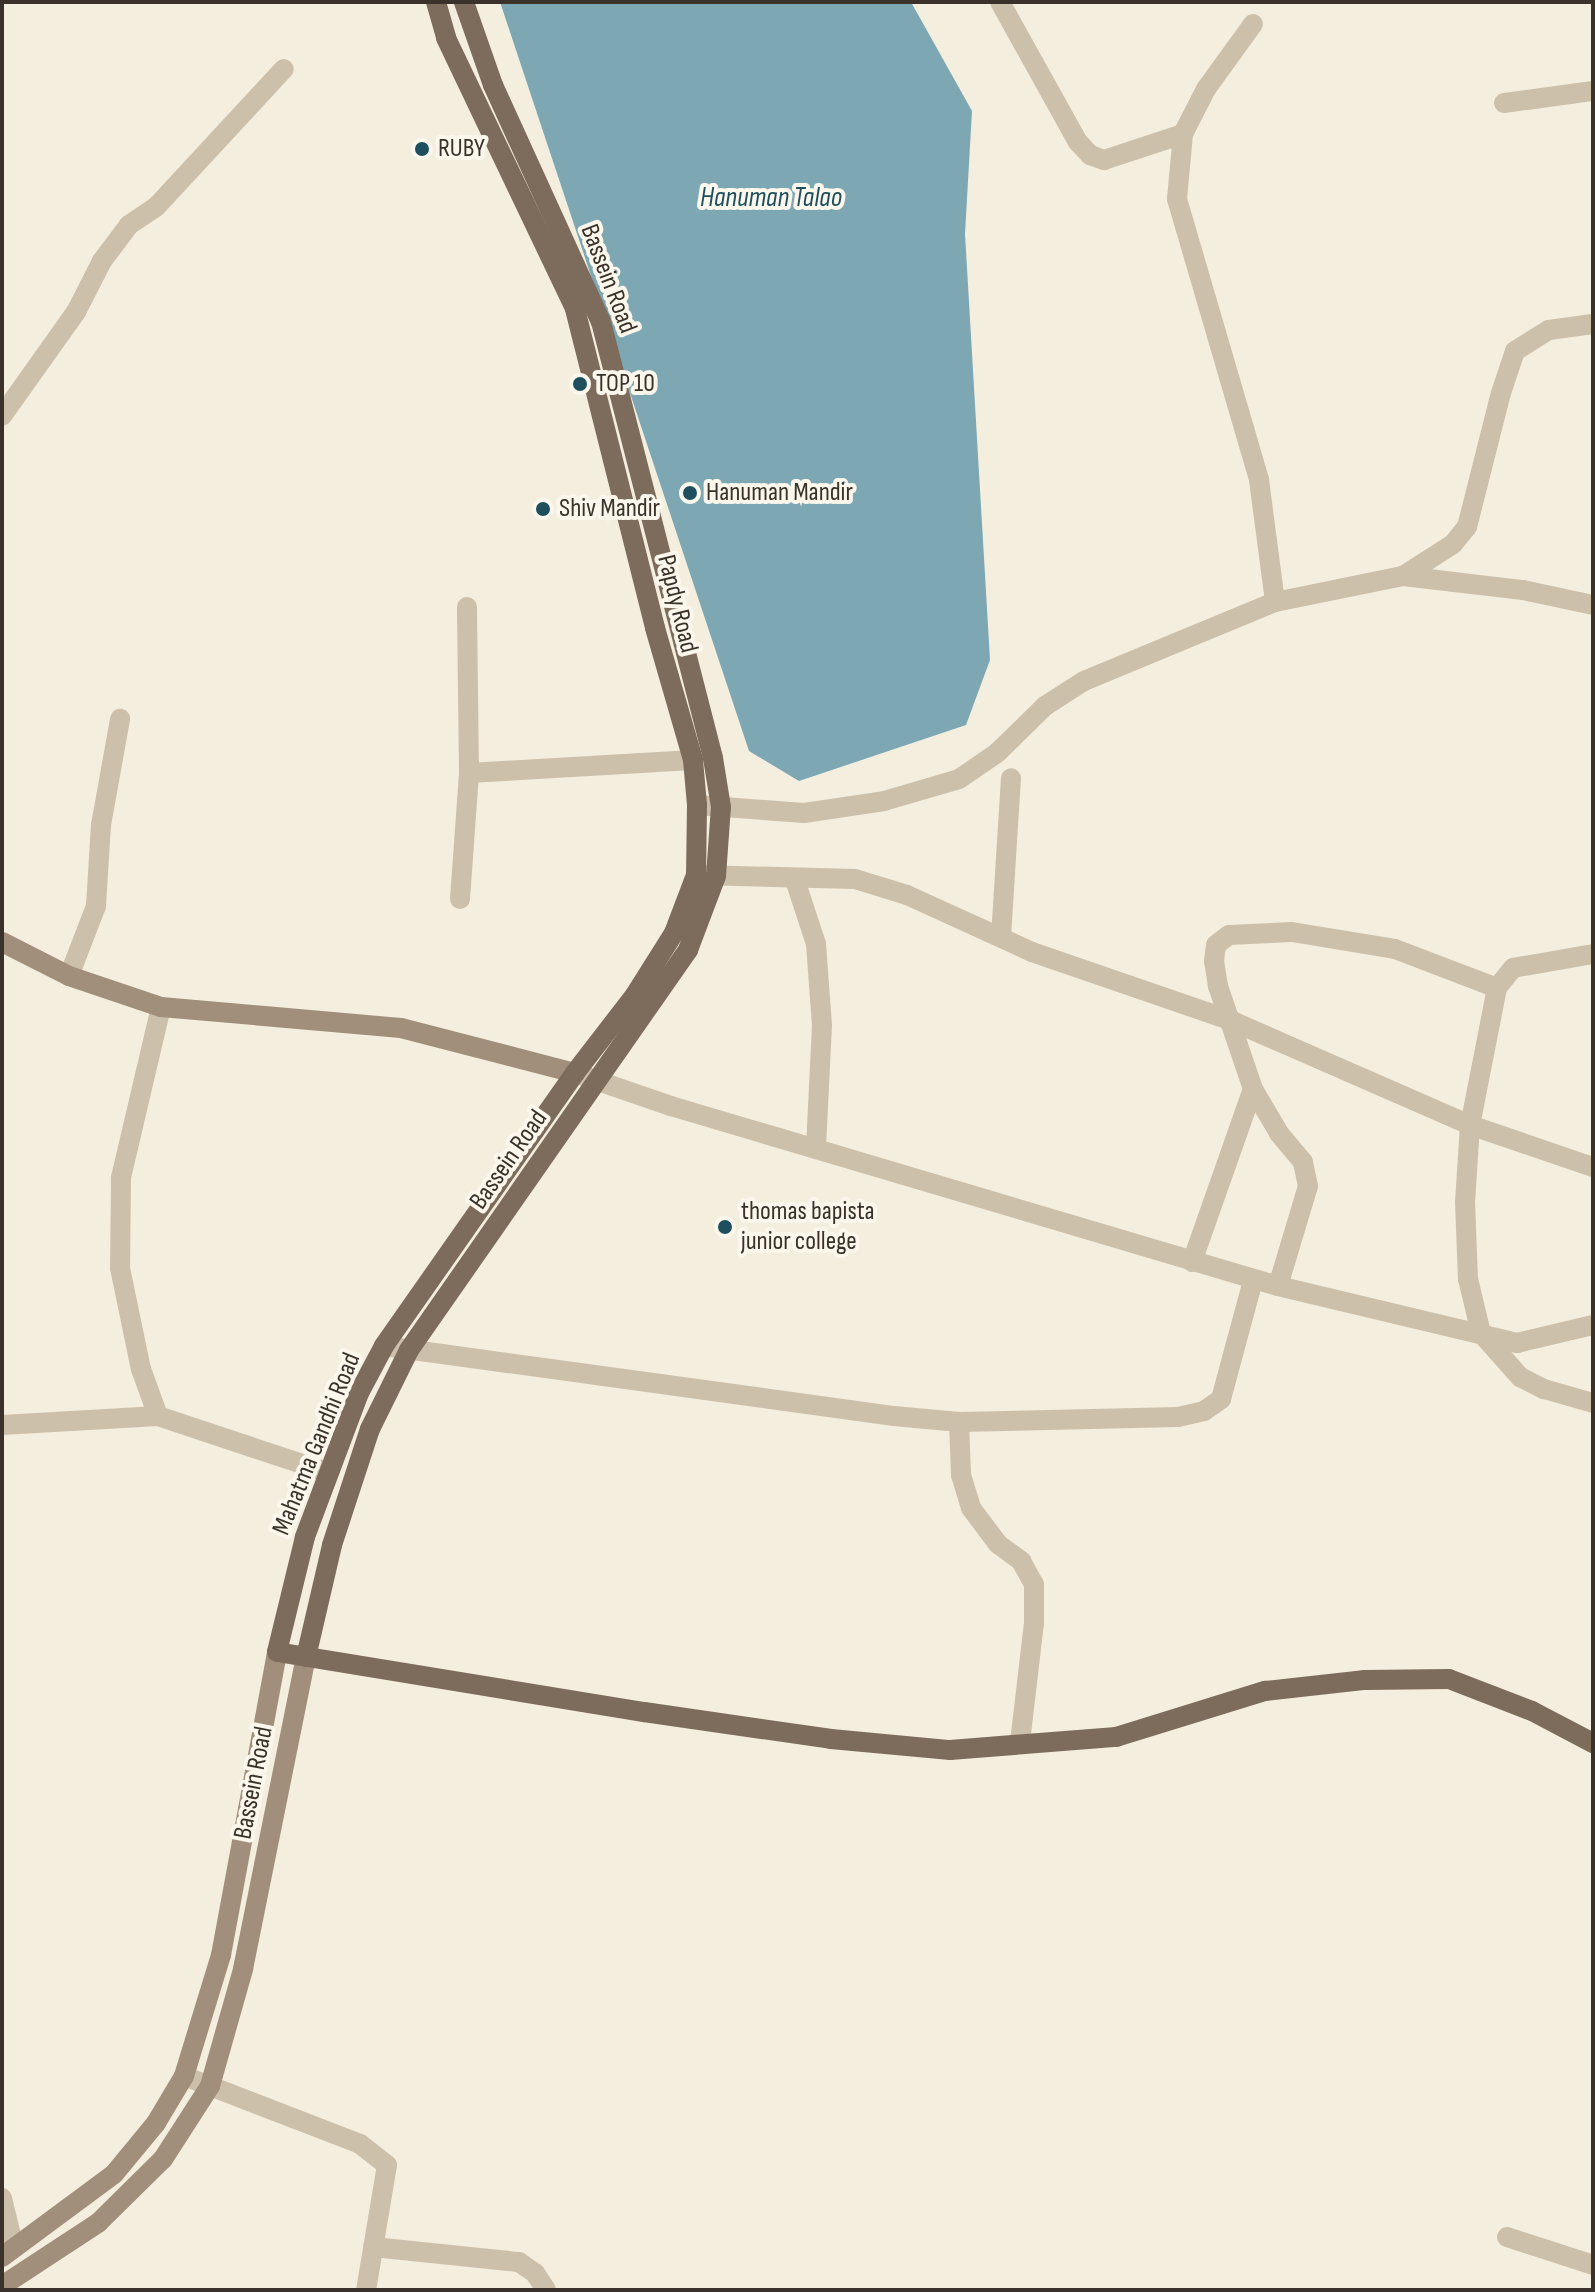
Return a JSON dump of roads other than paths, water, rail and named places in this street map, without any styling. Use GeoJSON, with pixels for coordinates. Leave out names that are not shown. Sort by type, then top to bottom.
{"type":"FeatureCollection","features":[{"type":"Feature","properties":{"kind":"main road","name":"Papdy Road"},"geometry":{"type":"LineString","coordinates":[[436,2],[446,38],[575,309],[655,628],[693,760],[706,875],[635,995],[575,1073]]}},
{"type":"Feature","properties":{"kind":"main road","name":"Bassein Road"},"geometry":{"type":"LineString","coordinates":[[2,2286],[98,2223],[163,2159],[210,2086],[243,1969],[306,1657],[332,1545],[370,1429],[409,1350],[688,950],[721,807],[713,758],[601,322],[493,85],[464,2]]}},
{"type":"Feature","properties":{"kind":"main road"},"geometry":{"type":"LineString","coordinates":[[2,942],[69,976],[161,1007],[401,1028],[575,1073]]}},
{"type":"Feature","properties":{"kind":"main road","name":"Mahatma Gandhi Road"},"geometry":{"type":"LineString","coordinates":[[277,1652],[305,1537],[359,1393],[384,1346],[575,1073]]}},
{"type":"Feature","properties":{"kind":"main road","name":"Bassein Road"},"geometry":{"type":"LineString","coordinates":[[8,2252],[114,2174],[156,2123],[184,2076],[203,2023],[221,1955],[277,1652]]}},
{"type":"Feature","properties":{"kind":"main road"},"geometry":{"type":"LineString","coordinates":[[277,1652],[831,1739],[950,1750],[1020,1742],[1116,1737],[1265,1691],[1365,1680],[1449,1679],[1532,1711],[1593,1743]]}},
{"type":"Feature","properties":{"kind":"street"},"geometry":{"type":"LineString","coordinates":[[1000,2],[1078,142],[1090,155],[1104,160],[1183,134]]}},
{"type":"Feature","properties":{"kind":"street"},"geometry":{"type":"LineString","coordinates":[[1253,24],[1206,89],[1183,134],[1177,199],[1259,480],[1275,602]]}},
{"type":"Feature","properties":{"kind":"street"},"geometry":{"type":"LineString","coordinates":[[2,416],[76,312],[102,261],[129,225],[156,207],[284,69]]}},
{"type":"Feature","properties":{"kind":"street"},"geometry":{"type":"LineString","coordinates":[[1504,103],[1593,91]]}},
{"type":"Feature","properties":{"kind":"street"},"geometry":{"type":"LineString","coordinates":[[1403,576],[1453,544],[1467,527],[1501,393],[1515,351],[1549,330],[1593,324]]}},
{"type":"Feature","properties":{"kind":"street"},"geometry":{"type":"LineString","coordinates":[[697,805],[804,813],[884,801],[959,779],[997,753],[1045,706],[1084,681],[1275,602],[1403,576],[1523,590],[1593,605]]}},
{"type":"Feature","properties":{"kind":"street"},"geometry":{"type":"LineString","coordinates":[[460,899],[469,773],[467,607]]}},
{"type":"Feature","properties":{"kind":"street"},"geometry":{"type":"LineString","coordinates":[[69,976],[96,906],[101,825],[120,719]]}},
{"type":"Feature","properties":{"kind":"street"},"geometry":{"type":"LineString","coordinates":[[469,773],[693,760]]}},
{"type":"Feature","properties":{"kind":"street"},"geometry":{"type":"LineString","coordinates":[[1001,937],[1011,778]]}},
{"type":"Feature","properties":{"kind":"street"},"geometry":{"type":"LineString","coordinates":[[706,875],[795,880],[855,879],[907,895],[1032,952],[1232,1021],[1470,1125],[1593,1167]]}},
{"type":"Feature","properties":{"kind":"street"},"geometry":{"type":"LineString","coordinates":[[795,880],[816,944],[822,1025],[816,1149]]}},
{"type":"Feature","properties":{"kind":"street"},"geometry":{"type":"LineString","coordinates":[[1278,1286],[1308,1186],[1303,1162],[1279,1133],[1253,1089],[1218,986],[1214,961],[1216,945],[1229,935],[1292,932],[1395,949],[1497,988]]}},
{"type":"Feature","properties":{"kind":"street"},"geometry":{"type":"LineString","coordinates":[[1593,954],[1513,968],[1497,988],[1470,1125],[1465,1202],[1467,1264],[1481,1333],[1520,1377],[1544,1389],[1593,1403]]}},
{"type":"Feature","properties":{"kind":"street"},"geometry":{"type":"LineString","coordinates":[[158,1416],[141,1369],[120,1268],[121,1178],[161,1007]]}},
{"type":"Feature","properties":{"kind":"street"},"geometry":{"type":"LineString","coordinates":[[575,1073],[1253,1280],[1517,1343],[1593,1325]]}},
{"type":"Feature","properties":{"kind":"street"},"geometry":{"type":"LineString","coordinates":[[1192,1262],[1253,1089]]}},
{"type":"Feature","properties":{"kind":"street"},"geometry":{"type":"LineString","coordinates":[[384,1346],[959,1422],[1178,1417],[1204,1411],[1221,1399],[1253,1280]]}},
{"type":"Feature","properties":{"kind":"street"},"geometry":{"type":"LineString","coordinates":[[2,1425],[158,1416],[329,1473]]}},
{"type":"Feature","properties":{"kind":"street"},"geometry":{"type":"LineString","coordinates":[[959,1422],[961,1475],[971,1508],[998,1544],[1021,1561],[1034,1584],[1034,1623],[1020,1742]]}},
{"type":"Feature","properties":{"kind":"street"},"geometry":{"type":"LineString","coordinates":[[184,2076],[360,2144],[387,2165],[366,2290]]}},
{"type":"Feature","properties":{"kind":"street"},"geometry":{"type":"LineString","coordinates":[[2,2198],[8,2252]]}},
{"type":"Feature","properties":{"kind":"street"},"geometry":{"type":"LineString","coordinates":[[1507,2237],[1593,2265]]}},
{"type":"Feature","properties":{"kind":"street"},"geometry":{"type":"LineString","coordinates":[[373,2247],[519,2262],[535,2273],[546,2290]]}},
{"type":"Feature","properties":{"kind":"water","name":"Hanuman Talao"},"geometry":{"type":"Polygon","coordinates":[[[500,2],[911,2],[972,111],[965,234],[990,660],[966,725],[799,781],[749,751],[500,2]]]}},
{"type":"Feature","properties":{"kind":"place","name":"RUBY"},"geometry":{"type":"Point","coordinates":[422,149]}},
{"type":"Feature","properties":{"kind":"place","name":"TOP 10"},"geometry":{"type":"Point","coordinates":[580,384]}},
{"type":"Feature","properties":{"kind":"place","name":"Hanuman Mandir"},"geometry":{"type":"Point","coordinates":[690,493]}},
{"type":"Feature","properties":{"kind":"place","name":"Shiv Mandir"},"geometry":{"type":"Point","coordinates":[543,509]}},
{"type":"Feature","properties":{"kind":"place","name":"thomas bapista junior college"},"geometry":{"type":"Point","coordinates":[725,1227]}}]}
